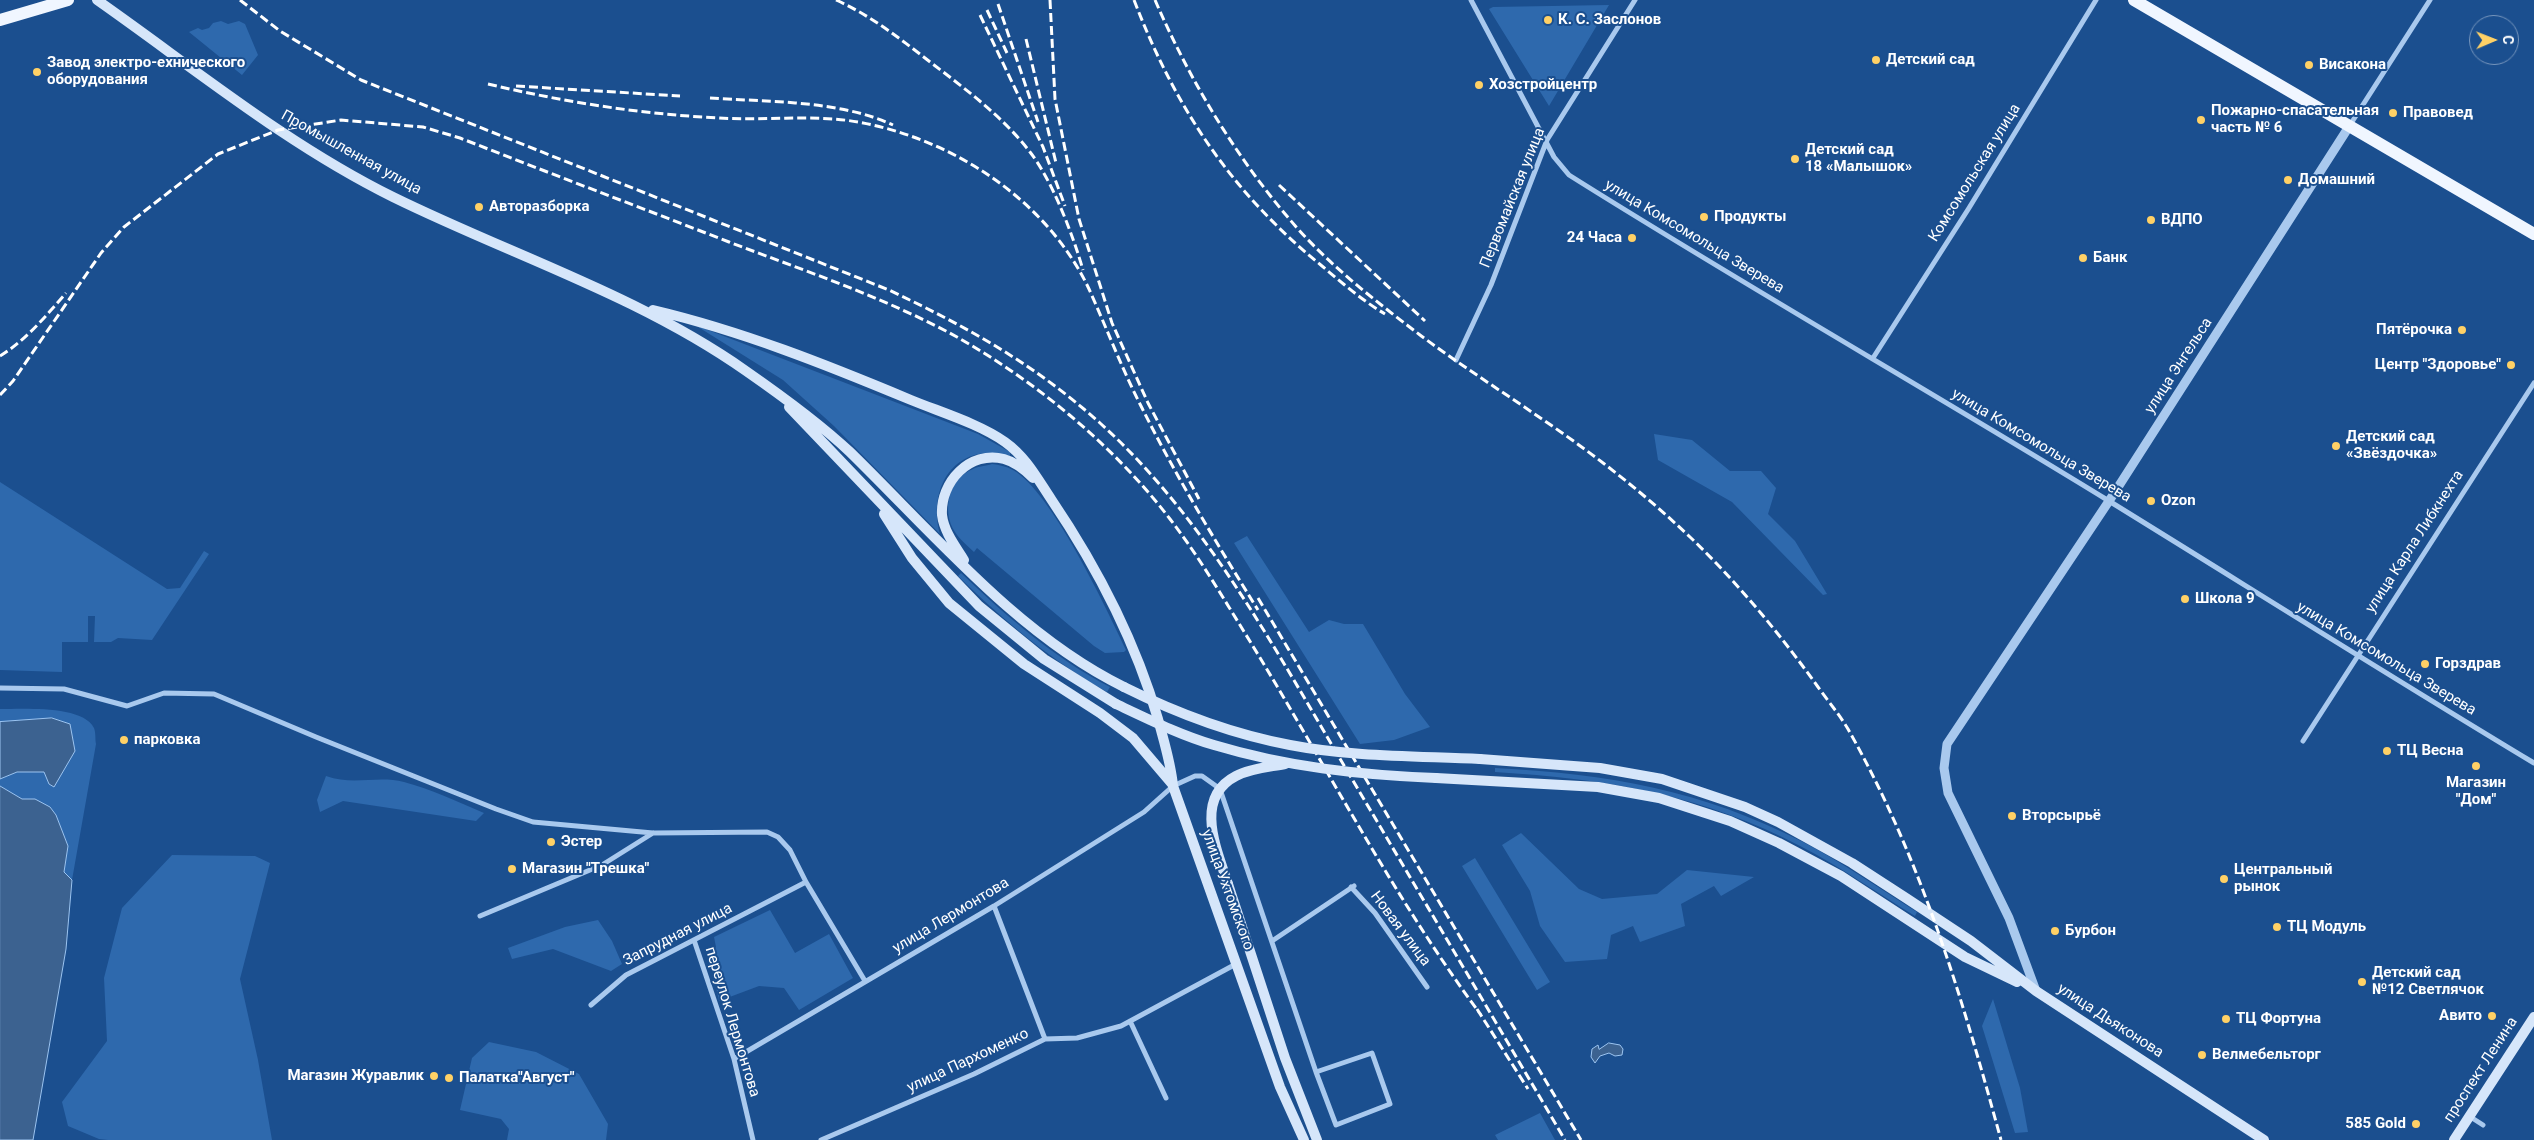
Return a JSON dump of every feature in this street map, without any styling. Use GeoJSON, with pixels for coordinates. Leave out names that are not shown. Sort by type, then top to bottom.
{"type":"FeatureCollection","features":[{"type":"Feature","properties":{"kind":"main road"},"geometry":{"type":"LineString","coordinates":[[0,20],[68,0]]}},
{"type":"Feature","properties":{"kind":"main road","name":"Промышленная улица"},"geometry":{"type":"LineString","coordinates":[[96,0],[278,130],[392,196],[640,307]]}},
{"type":"Feature","properties":{"kind":"main road"},"geometry":{"type":"LineString","coordinates":[[2134,0],[2534,234]]}},
{"type":"Feature","properties":{"kind":"main road"},"geometry":{"type":"LineString","coordinates":[[640,307],[706,344],[804,412],[848,451],[972,574],[1053,643],[1078,661],[1124,687],[1170,708],[1215,725],[1290,745],[1371,754],[1480,759],[1600,768],[1662,779],[1745,807],[1800,832],[1852,863],[1971,941],[2036,991]]}},
{"type":"Feature","properties":{"kind":"main road"},"geometry":{"type":"LineString","coordinates":[[640,307],[679,316],[791,351],[976,428],[1005,442],[1022,456],[1044,488]]}},
{"type":"Feature","properties":{"kind":"main road"},"geometry":{"type":"LineString","coordinates":[[778,395],[979,606],[1044,659],[1116,704],[1166,728],[1213,745],[1289,763],[1374,776],[1480,778],[1563,784],[1629,792],[1659,798],[1730,821],[1779,843],[1841,876],[1965,957],[2036,991]]}},
{"type":"Feature","properties":{"kind":"main road"},"geometry":{"type":"LineString","coordinates":[[972,574],[948,534],[942,516],[944,497],[949,483],[957,472],[966,465],[978,461],[1003,459],[1016,464],[1044,488]]}},
{"type":"Feature","properties":{"kind":"main road","name":"улица Ухтомского"},"geometry":{"type":"LineString","coordinates":[[1044,488],[1086,554],[1110,597],[1147,682],[1171,764],[1173,786],[1280,1087],[1304,1140]]}},
{"type":"Feature","properties":{"kind":"main road"},"geometry":{"type":"LineString","coordinates":[[873,496],[912,558],[949,603],[1024,664],[1100,713],[1133,738],[1173,786]]}},
{"type":"Feature","properties":{"kind":"main road"},"geometry":{"type":"LineString","coordinates":[[1289,763],[1237,776],[1226,783],[1214,801],[1210,820],[1228,884],[1285,1058],[1317,1140]]}},
{"type":"Feature","properties":{"kind":"main road","name":"улица Дьяконова"},"geometry":{"type":"LineString","coordinates":[[2036,991],[2264,1140]]}},
{"type":"Feature","properties":{"kind":"main road","name":"проспект Ленина"},"geometry":{"type":"LineString","coordinates":[[2454,1140],[2534,1017]]}},
{"type":"Feature","properties":{"kind":"street","name":"улица Комсомольца Зверева"},"geometry":{"type":"LineString","coordinates":[[1471,0],[1547,140],[1554,157],[1569,175],[1698,256],[1873,358],[2109,501],[2356,656],[2534,763]]}},
{"type":"Feature","properties":{"kind":"street","name":"Первомайская улица"},"geometry":{"type":"LineString","coordinates":[[1456,360],[1490,286],[1547,140],[1635,0]]}},
{"type":"Feature","properties":{"kind":"street","name":"Комсомольская улица"},"geometry":{"type":"LineString","coordinates":[[1873,358],[1969,208],[2096,0]]}},
{"type":"Feature","properties":{"kind":"street","name":"улица Энгельса"},"geometry":{"type":"LineString","coordinates":[[1947,744],[2109,501],[2430,0]]}},
{"type":"Feature","properties":{"kind":"street","name":"улица Карла Либкнехта"},"geometry":{"type":"LineString","coordinates":[[2303,741],[2356,656],[2534,383]]}},
{"type":"Feature","properties":{"kind":"street"},"geometry":{"type":"LineString","coordinates":[[0,688],[64,689],[126,706],[164,693],[214,694],[343,748],[496,809],[534,822],[653,833],[767,832],[778,837],[790,850],[806,882],[865,981]]}},
{"type":"Feature","properties":{"kind":"street","name":"улица Дьяконова"},"geometry":{"type":"LineString","coordinates":[[1947,744],[1944,768],[1948,793],[2009,918],[2036,991]]}},
{"type":"Feature","properties":{"kind":"street","name":"улица Лермонтова"},"geometry":{"type":"LineString","coordinates":[[734,1059],[994,906],[1144,812],[1173,786],[1195,776],[1202,776],[1216,786],[1222,795],[1272,942]]}},
{"type":"Feature","properties":{"kind":"street"},"geometry":{"type":"LineString","coordinates":[[480,916],[602,865],[653,833]]}},
{"type":"Feature","properties":{"kind":"street","name":"Запрудная улица"},"geometry":{"type":"LineString","coordinates":[[591,1005],[626,975],[806,882]]}},
{"type":"Feature","properties":{"kind":"street","name":"Новая улица"},"geometry":{"type":"LineString","coordinates":[[1272,942],[1353,886],[1375,913],[1427,987]]}},
{"type":"Feature","properties":{"kind":"street"},"geometry":{"type":"LineString","coordinates":[[994,906],[1045,1039]]}},
{"type":"Feature","properties":{"kind":"street","name":"переулок Лермонтова"},"geometry":{"type":"LineString","coordinates":[[694,940],[734,1059],[753,1140]]}},
{"type":"Feature","properties":{"kind":"street"},"geometry":{"type":"LineString","coordinates":[[1272,942],[1316,1072],[1336,1124],[1390,1104],[1372,1053],[1316,1072]]}},
{"type":"Feature","properties":{"kind":"street","name":"улица Пархоменко"},"geometry":{"type":"LineString","coordinates":[[820,1140],[974,1074],[1045,1039],[1077,1038],[1121,1026],[1237,964]]}},
{"type":"Feature","properties":{"kind":"street"},"geometry":{"type":"LineString","coordinates":[[1130,1020],[1166,1098]]}},
{"type":"Feature","properties":{"kind":"street"},"geometry":{"type":"LineString","coordinates":[[2469,1116],[2483,1124]]}},
{"type":"Feature","properties":{"kind":"shaded area"},"geometry":{"type":"Polygon","coordinates":[[[1609,5],[1549,106],[1489,9],[1493,7],[1609,5]]]}},
{"type":"Feature","properties":{"kind":"shaded area"},"geometry":{"type":"Polygon","coordinates":[[[221,21],[228,24],[239,21],[245,24],[258,55],[242,75],[189,32],[198,28],[202,30],[209,28],[213,23],[221,21]]]}},
{"type":"Feature","properties":{"kind":"shaded area"},"geometry":{"type":"Polygon","coordinates":[[[695,325],[978,434],[1010,452],[1010,456],[991,453],[975,455],[961,461],[950,471],[942,484],[938,499],[937,516],[940,534],[834,426],[783,380],[695,325]]]}},
{"type":"Feature","properties":{"kind":"shaded area"},"geometry":{"type":"Polygon","coordinates":[[[1654,434],[1692,440],[1730,471],[1761,471],[1776,488],[1768,514],[1795,541],[1827,594],[1823,595],[1732,502],[1658,460],[1654,434]]]}},
{"type":"Feature","properties":{"kind":"shaded area"},"geometry":{"type":"Polygon","coordinates":[[[992,464],[1013,470],[1028,482],[1061,526],[1092,580],[1126,650],[1124,652],[1105,653],[1094,646],[977,548],[974,552],[957,535],[951,524],[948,505],[953,487],[965,473],[975,468],[992,464]]]}},
{"type":"Feature","properties":{"kind":"shaded area"},"geometry":{"type":"Polygon","coordinates":[[[0,482],[167,589],[180,588],[204,551],[209,554],[152,640],[118,638],[111,642],[94,642],[95,616],[88,616],[88,642],[62,642],[62,672],[0,670],[0,482]]]}},
{"type":"Feature","properties":{"kind":"shaded area"},"geometry":{"type":"Polygon","coordinates":[[[1247,536],[1309,632],[1329,620],[1344,624],[1363,624],[1405,694],[1430,727],[1394,740],[1360,744],[1234,543],[1247,536]]]}},
{"type":"Feature","properties":{"kind":"shaded area"},"geometry":{"type":"Polygon","coordinates":[[[961,573],[995,605],[1050,650],[1089,676],[1110,687],[1107,692],[1067,667],[1029,639],[958,576],[961,573]]]}},
{"type":"Feature","properties":{"kind":"shaded area"},"geometry":{"type":"Polygon","coordinates":[[[0,709],[37,709],[65,712],[78,715],[88,721],[94,728],[96,744],[72,880],[64,872],[68,846],[56,815],[50,807],[36,800],[22,799],[0,786],[0,779],[17,772],[44,772],[49,784],[52,718],[0,722],[0,709]]]}},
{"type":"Feature","properties":{"kind":"shaded area"},"geometry":{"type":"Polygon","coordinates":[[[52,718],[70,724],[75,751],[54,787],[49,784],[44,772],[17,772],[0,779],[0,722],[52,718]]]}},
{"type":"Feature","properties":{"kind":"shaded area"},"geometry":{"type":"Polygon","coordinates":[[[1495,768],[1615,780],[1691,797],[1728,809],[1765,824],[1818,850],[1917,912],[1915,916],[1802,847],[1727,814],[1653,792],[1576,779],[1495,772],[1495,768]]]}},
{"type":"Feature","properties":{"kind":"shaded area"},"geometry":{"type":"Polygon","coordinates":[[[326,776],[346,780],[394,780],[404,782],[434,792],[484,813],[476,821],[343,801],[320,812],[317,800],[326,776]]]}},
{"type":"Feature","properties":{"kind":"shaded area"},"geometry":{"type":"Polygon","coordinates":[[[0,786],[22,799],[35,799],[50,807],[56,815],[68,846],[64,872],[72,880],[66,949],[33,1140],[0,1140],[0,786]]]}},
{"type":"Feature","properties":{"kind":"shaded area"},"geometry":{"type":"Polygon","coordinates":[[[1521,833],[1579,889],[1602,899],[1657,894],[1687,870],[1754,877],[1721,896],[1714,886],[1681,904],[1685,926],[1640,942],[1633,926],[1611,935],[1607,959],[1565,962],[1540,926],[1530,891],[1502,845],[1521,833]]]}},
{"type":"Feature","properties":{"kind":"shaded area"},"geometry":{"type":"Polygon","coordinates":[[[172,855],[255,856],[270,863],[240,979],[258,1060],[272,1140],[108,1140],[99,1139],[68,1126],[62,1102],[107,1041],[104,978],[122,908],[172,855]]]}},
{"type":"Feature","properties":{"kind":"shaded area"},"geometry":{"type":"Polygon","coordinates":[[[1475,858],[1550,982],[1537,990],[1462,866],[1475,858]]]}},
{"type":"Feature","properties":{"kind":"shaded area"},"geometry":{"type":"Polygon","coordinates":[[[770,910],[795,953],[829,934],[853,978],[799,1010],[784,988],[759,986],[719,1001],[709,953],[716,947],[714,937],[770,910]]]}},
{"type":"Feature","properties":{"kind":"shaded area"},"geometry":{"type":"Polygon","coordinates":[[[598,920],[612,941],[622,964],[611,971],[553,949],[512,959],[508,948],[565,927],[598,920]]]}},
{"type":"Feature","properties":{"kind":"shaded area"},"geometry":{"type":"Polygon","coordinates":[[[1993,999],[2020,1088],[2028,1132],[2015,1133],[1982,1026],[1993,999]]]}},
{"type":"Feature","properties":{"kind":"shaded area"},"geometry":{"type":"Polygon","coordinates":[[[489,1042],[536,1052],[579,1074],[608,1124],[606,1140],[507,1140],[509,1129],[501,1119],[460,1110],[472,1058],[489,1042]]]}},
{"type":"Feature","properties":{"kind":"shaded area"},"geometry":{"type":"Polygon","coordinates":[[[1609,1043],[1620,1045],[1623,1049],[1622,1055],[1615,1056],[1609,1053],[1600,1056],[1595,1063],[1591,1057],[1592,1049],[1598,1045],[1599,1049],[1609,1043]]]}},
{"type":"Feature","properties":{"kind":"shaded area"},"geometry":{"type":"Polygon","coordinates":[[[1540,1113],[1555,1140],[1498,1140],[1495,1135],[1540,1113]]]}},
{"type":"Feature","properties":{"kind":"railway"},"geometry":{"type":"LineString","coordinates":[[240,0],[280,31],[361,80],[889,290],[918,304],[974,333],[1025,365],[1100,423],[1137,459],[1171,498],[1202,538],[1260,624],[1565,1140]]}},
{"type":"Feature","properties":{"kind":"railway"},"geometry":{"type":"LineString","coordinates":[[836,0],[875,21],[911,47],[985,106],[1020,140],[1038,164],[1054,192],[1074,241],[1083,270]]}},
{"type":"Feature","properties":{"kind":"railway"},"geometry":{"type":"LineString","coordinates":[[1050,0],[1055,99],[1079,219],[1112,323],[1148,403],[1199,499]]}},
{"type":"Feature","properties":{"kind":"railway"},"geometry":{"type":"LineString","coordinates":[[1134,0],[1150,40],[1188,113],[1234,178],[1260,209],[1290,238],[1353,292],[1385,314]]}},
{"type":"Feature","properties":{"kind":"railway"},"geometry":{"type":"LineString","coordinates":[[1155,0],[1200,91],[1236,149],[1276,203],[1326,258],[1356,285],[1420,335],[1547,422],[1614,471],[1645,497],[1690,537],[1724,572],[1804,667],[1848,729],[1874,778],[1918,878],[1955,981],[2001,1140]]}},
{"type":"Feature","properties":{"kind":"railway"},"geometry":{"type":"LineString","coordinates":[[998,4],[1038,122]]}},
{"type":"Feature","properties":{"kind":"railway"},"geometry":{"type":"LineString","coordinates":[[987,10],[1007,53]]}},
{"type":"Feature","properties":{"kind":"railway"},"geometry":{"type":"LineString","coordinates":[[980,15],[1043,147],[1065,206]]}},
{"type":"Feature","properties":{"kind":"railway"},"geometry":{"type":"LineString","coordinates":[[1026,39],[1056,163]]}},
{"type":"Feature","properties":{"kind":"railway"},"geometry":{"type":"LineString","coordinates":[[488,84],[574,102],[660,114],[736,119],[823,118],[858,122],[893,130],[928,143],[962,159],[993,178],[1023,202],[1049,228],[1071,257],[1089,289],[1128,379],[1155,434],[1258,610]]}},
{"type":"Feature","properties":{"kind":"railway"},"geometry":{"type":"LineString","coordinates":[[516,86],[680,96]]}},
{"type":"Feature","properties":{"kind":"railway"},"geometry":{"type":"LineString","coordinates":[[710,98],[827,107],[850,111],[893,125]]}},
{"type":"Feature","properties":{"kind":"railway"},"geometry":{"type":"LineString","coordinates":[[0,395],[13,381],[101,253],[124,227],[218,154],[278,130],[341,120],[423,127],[460,138],[874,297],[957,337],[1016,374],[1045,395],[1099,441],[1148,492],[1192,549],[1212,580],[1390,879],[1449,971],[1481,1015]]}},
{"type":"Feature","properties":{"kind":"railway"},"geometry":{"type":"LineString","coordinates":[[1279,185],[1425,321]]}},
{"type":"Feature","properties":{"kind":"railway"},"geometry":{"type":"LineString","coordinates":[[0,356],[27,335],[66,293]]}},
{"type":"Feature","properties":{"kind":"railway"},"geometry":{"type":"LineString","coordinates":[[1258,598],[1581,1140]]}},
{"type":"Feature","properties":{"kind":"railway"},"geometry":{"type":"LineString","coordinates":[[1477,1009],[1528,1089]]}},
{"type":"Feature","properties":{"kind":"place","name":"К. С. Заслонов"},"geometry":{"type":"Point","coordinates":[1548,20]}},
{"type":"Feature","properties":{"kind":"place","name":"Детский сад"},"geometry":{"type":"Point","coordinates":[1876,60]}},
{"type":"Feature","properties":{"kind":"place","name":"Висакона"},"geometry":{"type":"Point","coordinates":[2309,65]}},
{"type":"Feature","properties":{"kind":"place","name":"Завод электро-ехнического оборудования"},"geometry":{"type":"Point","coordinates":[37,72]}},
{"type":"Feature","properties":{"kind":"place","name":"Хозстройцентр"},"geometry":{"type":"Point","coordinates":[1479,85]}},
{"type":"Feature","properties":{"kind":"place","name":"Правовед"},"geometry":{"type":"Point","coordinates":[2393,113]}},
{"type":"Feature","properties":{"kind":"place","name":"Пожарно-спасательная часть № 6"},"geometry":{"type":"Point","coordinates":[2201,120]}},
{"type":"Feature","properties":{"kind":"place","name":"Детский сад 18 «Малышок»"},"geometry":{"type":"Point","coordinates":[1795,159]}},
{"type":"Feature","properties":{"kind":"place","name":"Домашний"},"geometry":{"type":"Point","coordinates":[2288,180]}},
{"type":"Feature","properties":{"kind":"place","name":"Авторазборка"},"geometry":{"type":"Point","coordinates":[479,207]}},
{"type":"Feature","properties":{"kind":"place","name":"Продукты"},"geometry":{"type":"Point","coordinates":[1704,217]}},
{"type":"Feature","properties":{"kind":"place","name":"ВДПО"},"geometry":{"type":"Point","coordinates":[2151,220]}},
{"type":"Feature","properties":{"kind":"place","name":"24 Часа"},"geometry":{"type":"Point","coordinates":[1632,238]}},
{"type":"Feature","properties":{"kind":"place","name":"Банк"},"geometry":{"type":"Point","coordinates":[2083,258]}},
{"type":"Feature","properties":{"kind":"place","name":"Пятёрочка"},"geometry":{"type":"Point","coordinates":[2462,330]}},
{"type":"Feature","properties":{"kind":"place","name":"Центр \"Здоровье\""},"geometry":{"type":"Point","coordinates":[2511,365]}},
{"type":"Feature","properties":{"kind":"place","name":"Детский сад «Звёздочка»"},"geometry":{"type":"Point","coordinates":[2336,446]}},
{"type":"Feature","properties":{"kind":"place","name":"Ozon"},"geometry":{"type":"Point","coordinates":[2151,501]}},
{"type":"Feature","properties":{"kind":"place","name":"Школа 9"},"geometry":{"type":"Point","coordinates":[2185,599]}},
{"type":"Feature","properties":{"kind":"place","name":"Горздрав"},"geometry":{"type":"Point","coordinates":[2425,664]}},
{"type":"Feature","properties":{"kind":"place","name":"парковка"},"geometry":{"type":"Point","coordinates":[124,740]}},
{"type":"Feature","properties":{"kind":"place","name":"ТЦ Весна"},"geometry":{"type":"Point","coordinates":[2387,751]}},
{"type":"Feature","properties":{"kind":"place","name":"Магазин \"Дом\""},"geometry":{"type":"Point","coordinates":[2476,766]}},
{"type":"Feature","properties":{"kind":"place","name":"Вторсырьё"},"geometry":{"type":"Point","coordinates":[2012,816]}},
{"type":"Feature","properties":{"kind":"place","name":"Эстер"},"geometry":{"type":"Point","coordinates":[551,842]}},
{"type":"Feature","properties":{"kind":"place","name":"Магазин \"Трешка\""},"geometry":{"type":"Point","coordinates":[512,869]}},
{"type":"Feature","properties":{"kind":"place","name":"Центральный рынок"},"geometry":{"type":"Point","coordinates":[2224,879]}},
{"type":"Feature","properties":{"kind":"place","name":"ТЦ Модуль"},"geometry":{"type":"Point","coordinates":[2277,927]}},
{"type":"Feature","properties":{"kind":"place","name":"Бурбон"},"geometry":{"type":"Point","coordinates":[2055,931]}},
{"type":"Feature","properties":{"kind":"place","name":"Детский сад №12 Светлячок"},"geometry":{"type":"Point","coordinates":[2362,982]}},
{"type":"Feature","properties":{"kind":"place","name":"Авито"},"geometry":{"type":"Point","coordinates":[2492,1016]}},
{"type":"Feature","properties":{"kind":"place","name":"ТЦ Фортуна"},"geometry":{"type":"Point","coordinates":[2226,1019]}},
{"type":"Feature","properties":{"kind":"place","name":"Велмебельторг"},"geometry":{"type":"Point","coordinates":[2202,1055]}},
{"type":"Feature","properties":{"kind":"place","name":"Магазин Журавлик"},"geometry":{"type":"Point","coordinates":[434,1076]}},
{"type":"Feature","properties":{"kind":"place","name":"Палатка\"Август\""},"geometry":{"type":"Point","coordinates":[449,1078]}},
{"type":"Feature","properties":{"kind":"place","name":"585 Gold"},"geometry":{"type":"Point","coordinates":[2416,1124]}}]}
